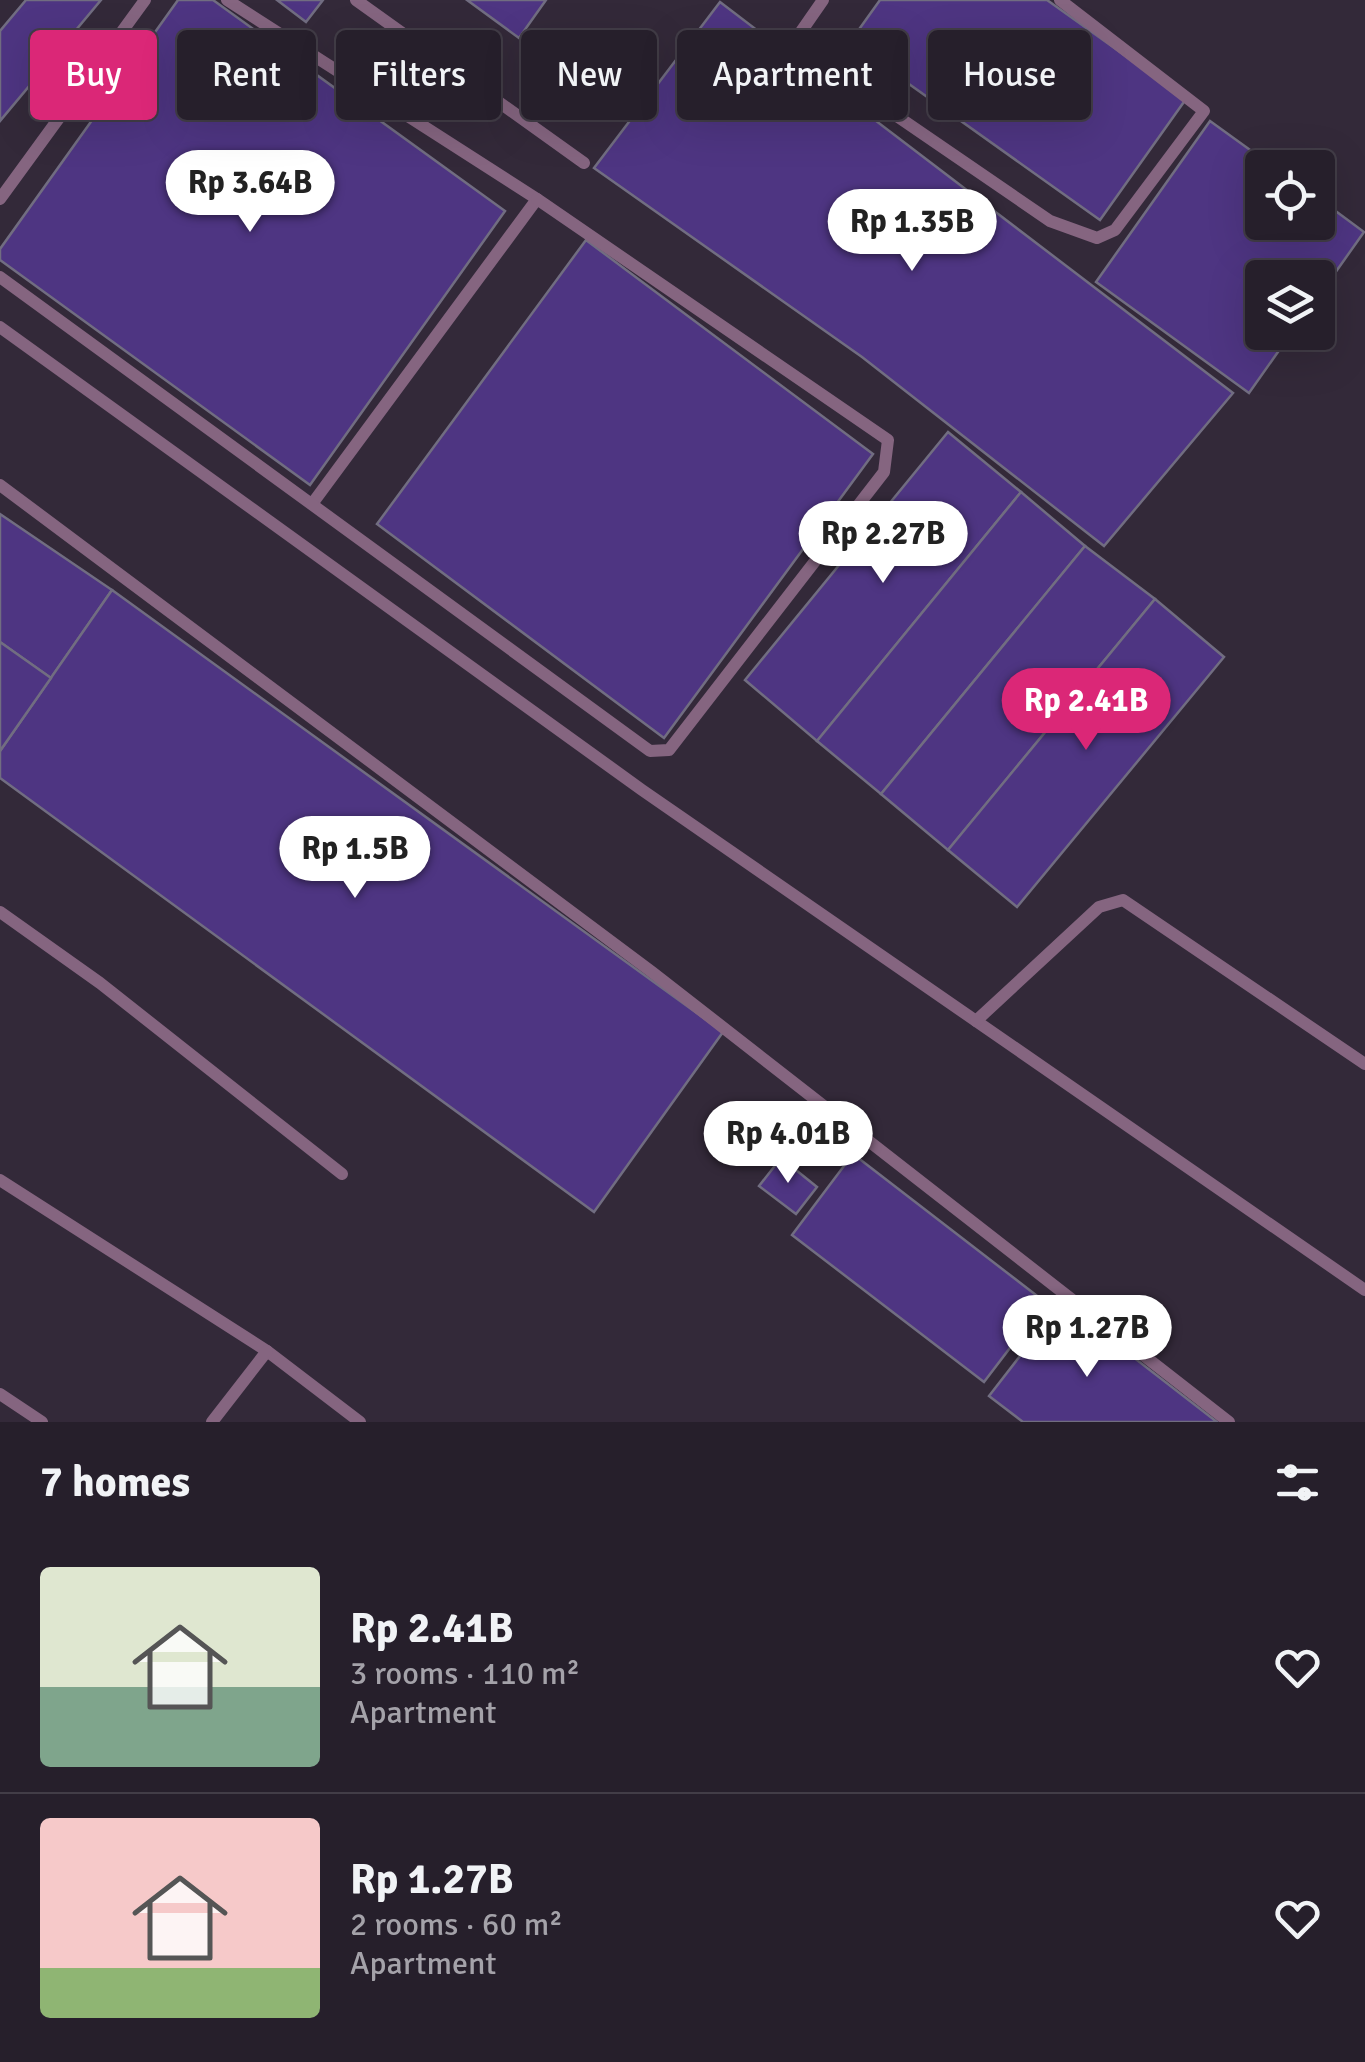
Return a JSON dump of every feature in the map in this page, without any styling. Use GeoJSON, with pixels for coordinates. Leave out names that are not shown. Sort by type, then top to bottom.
{"type":"FeatureCollection","features":[{"type":"Feature","properties":{"kind":"lane"},"geometry":{"type":"LineString","coordinates":[[0,200],[145,0]]}},
{"type":"Feature","properties":{"kind":"lane"},"geometry":{"type":"LineString","coordinates":[[0,277],[650,751],[668,750],[884,472],[888,440],[537,199],[227,0]]}},
{"type":"Feature","properties":{"kind":"lane"},"geometry":{"type":"LineString","coordinates":[[356,0],[584,163]]}},
{"type":"Feature","properties":{"kind":"lane"},"geometry":{"type":"LineString","coordinates":[[823,0],[798,36],[799,49],[1050,220],[1097,238],[1115,230],[1204,111],[1060,0]]}},
{"type":"Feature","properties":{"kind":"lane"},"geometry":{"type":"LineString","coordinates":[[312,504],[537,199]]}},
{"type":"Feature","properties":{"kind":"lane"},"geometry":{"type":"LineString","coordinates":[[0,327],[626,779],[1365,1290]]}},
{"type":"Feature","properties":{"kind":"lane"},"geometry":{"type":"LineString","coordinates":[[0,485],[652,972],[1229,1422]]}},
{"type":"Feature","properties":{"kind":"lane"},"geometry":{"type":"LineString","coordinates":[[976,1021],[1100,907],[1123,900],[1365,1064]]}},
{"type":"Feature","properties":{"kind":"lane"},"geometry":{"type":"LineString","coordinates":[[0,912],[100,983],[342,1174]]}},
{"type":"Feature","properties":{"kind":"lane"},"geometry":{"type":"LineString","coordinates":[[0,1180],[267,1351],[360,1422]]}},
{"type":"Feature","properties":{"kind":"lane"},"geometry":{"type":"LineString","coordinates":[[212,1422],[267,1351]]}},
{"type":"Feature","properties":{"kind":"lane"},"geometry":{"type":"LineString","coordinates":[[0,1394],[42,1422]]}},
{"type":"Feature","properties":{"kind":"building"},"geometry":{"type":"Polygon","coordinates":[[[26,0],[101,0],[76,30],[30,30],[30,85],[0,121],[0,31],[26,0]]]}},
{"type":"Feature","properties":{"kind":"building"},"geometry":{"type":"Polygon","coordinates":[[[178,0],[213,0],[255,30],[177,30],[177,120],[316,120],[316,74],[336,89],[336,120],[379,120],[505,211],[310,485],[0,260],[0,249],[92,120],[157,120],[157,30],[178,0]]]}},
{"type":"Feature","properties":{"kind":"building"},"geometry":{"type":"Polygon","coordinates":[[[277,0],[323,0],[306,22],[277,0]]]}},
{"type":"Feature","properties":{"kind":"building"},"geometry":{"type":"Polygon","coordinates":[[[467,0],[546,0],[521,30],[519,38],[467,0]]]}},
{"type":"Feature","properties":{"kind":"building"},"geometry":{"type":"Polygon","coordinates":[[[880,0],[1047,0],[1089,30],[928,30],[928,98],[908,83],[908,30],[859,30],[880,0]]]}},
{"type":"Feature","properties":{"kind":"building"},"geometry":{"type":"Polygon","coordinates":[[[720,2],[757,30],[699,30],[720,2]]]}},
{"type":"Feature","properties":{"kind":"building"},"geometry":{"type":"Polygon","coordinates":[[[1091,31],[1186,99],[1100,220],[960,120],[1091,120],[1091,31]]]}},
{"type":"Feature","properties":{"kind":"building"},"geometry":{"type":"Polygon","coordinates":[[[677,59],[677,120],[875,120],[1233,393],[1104,546],[862,357],[594,168],[630,120],[657,120],[657,85],[677,59]]]}},
{"type":"Feature","properties":{"kind":"building"},"geometry":{"type":"Polygon","coordinates":[[[1210,121],[1250,150],[1245,150],[1245,240],[1335,240],[1335,211],[1364,232],[1335,273],[1335,260],[1245,260],[1245,350],[1279,350],[1249,393],[1096,282],[1210,121]]]}},
{"type":"Feature","properties":{"kind":"building"},"geometry":{"type":"Polygon","coordinates":[[[586,240],[873,454],[664,738],[377,524],[586,240]]]}},
{"type":"Feature","properties":{"kind":"building"},"geometry":{"type":"Polygon","coordinates":[[[948,432],[1021,492],[817,741],[745,680],[948,432]]]}},
{"type":"Feature","properties":{"kind":"building"},"geometry":{"type":"Polygon","coordinates":[[[1021,492],[1085,546],[881,794],[817,741],[1021,492]]]}},
{"type":"Feature","properties":{"kind":"building"},"geometry":{"type":"Polygon","coordinates":[[[0,514],[112,590],[51,678],[0,642],[0,514]]]}},
{"type":"Feature","properties":{"kind":"building"},"geometry":{"type":"Polygon","coordinates":[[[1085,546],[1155,599],[948,850],[881,794],[1085,546]]]}},
{"type":"Feature","properties":{"kind":"building"},"geometry":{"type":"Polygon","coordinates":[[[112,590],[723,1032],[594,1212],[0,778],[0,751],[112,590]]]}},
{"type":"Feature","properties":{"kind":"building"},"geometry":{"type":"Polygon","coordinates":[[[1155,599],[1224,657],[1017,907],[948,850],[1155,599]]]}},
{"type":"Feature","properties":{"kind":"building"},"geometry":{"type":"Polygon","coordinates":[[[0,642],[51,678],[0,751],[0,642]]]}},
{"type":"Feature","properties":{"kind":"building"},"geometry":{"type":"Polygon","coordinates":[[[853,1154],[1045,1302],[984,1382],[792,1235],[853,1154]]]}},
{"type":"Feature","properties":{"kind":"building"},"geometry":{"type":"Polygon","coordinates":[[[781,1158],[817,1187],[796,1214],[759,1186],[781,1158]]]}},
{"type":"Feature","properties":{"kind":"building"},"geometry":{"type":"Polygon","coordinates":[[[1062,1302],[1217,1422],[1023,1422],[989,1396],[1062,1302]]]}}]}
